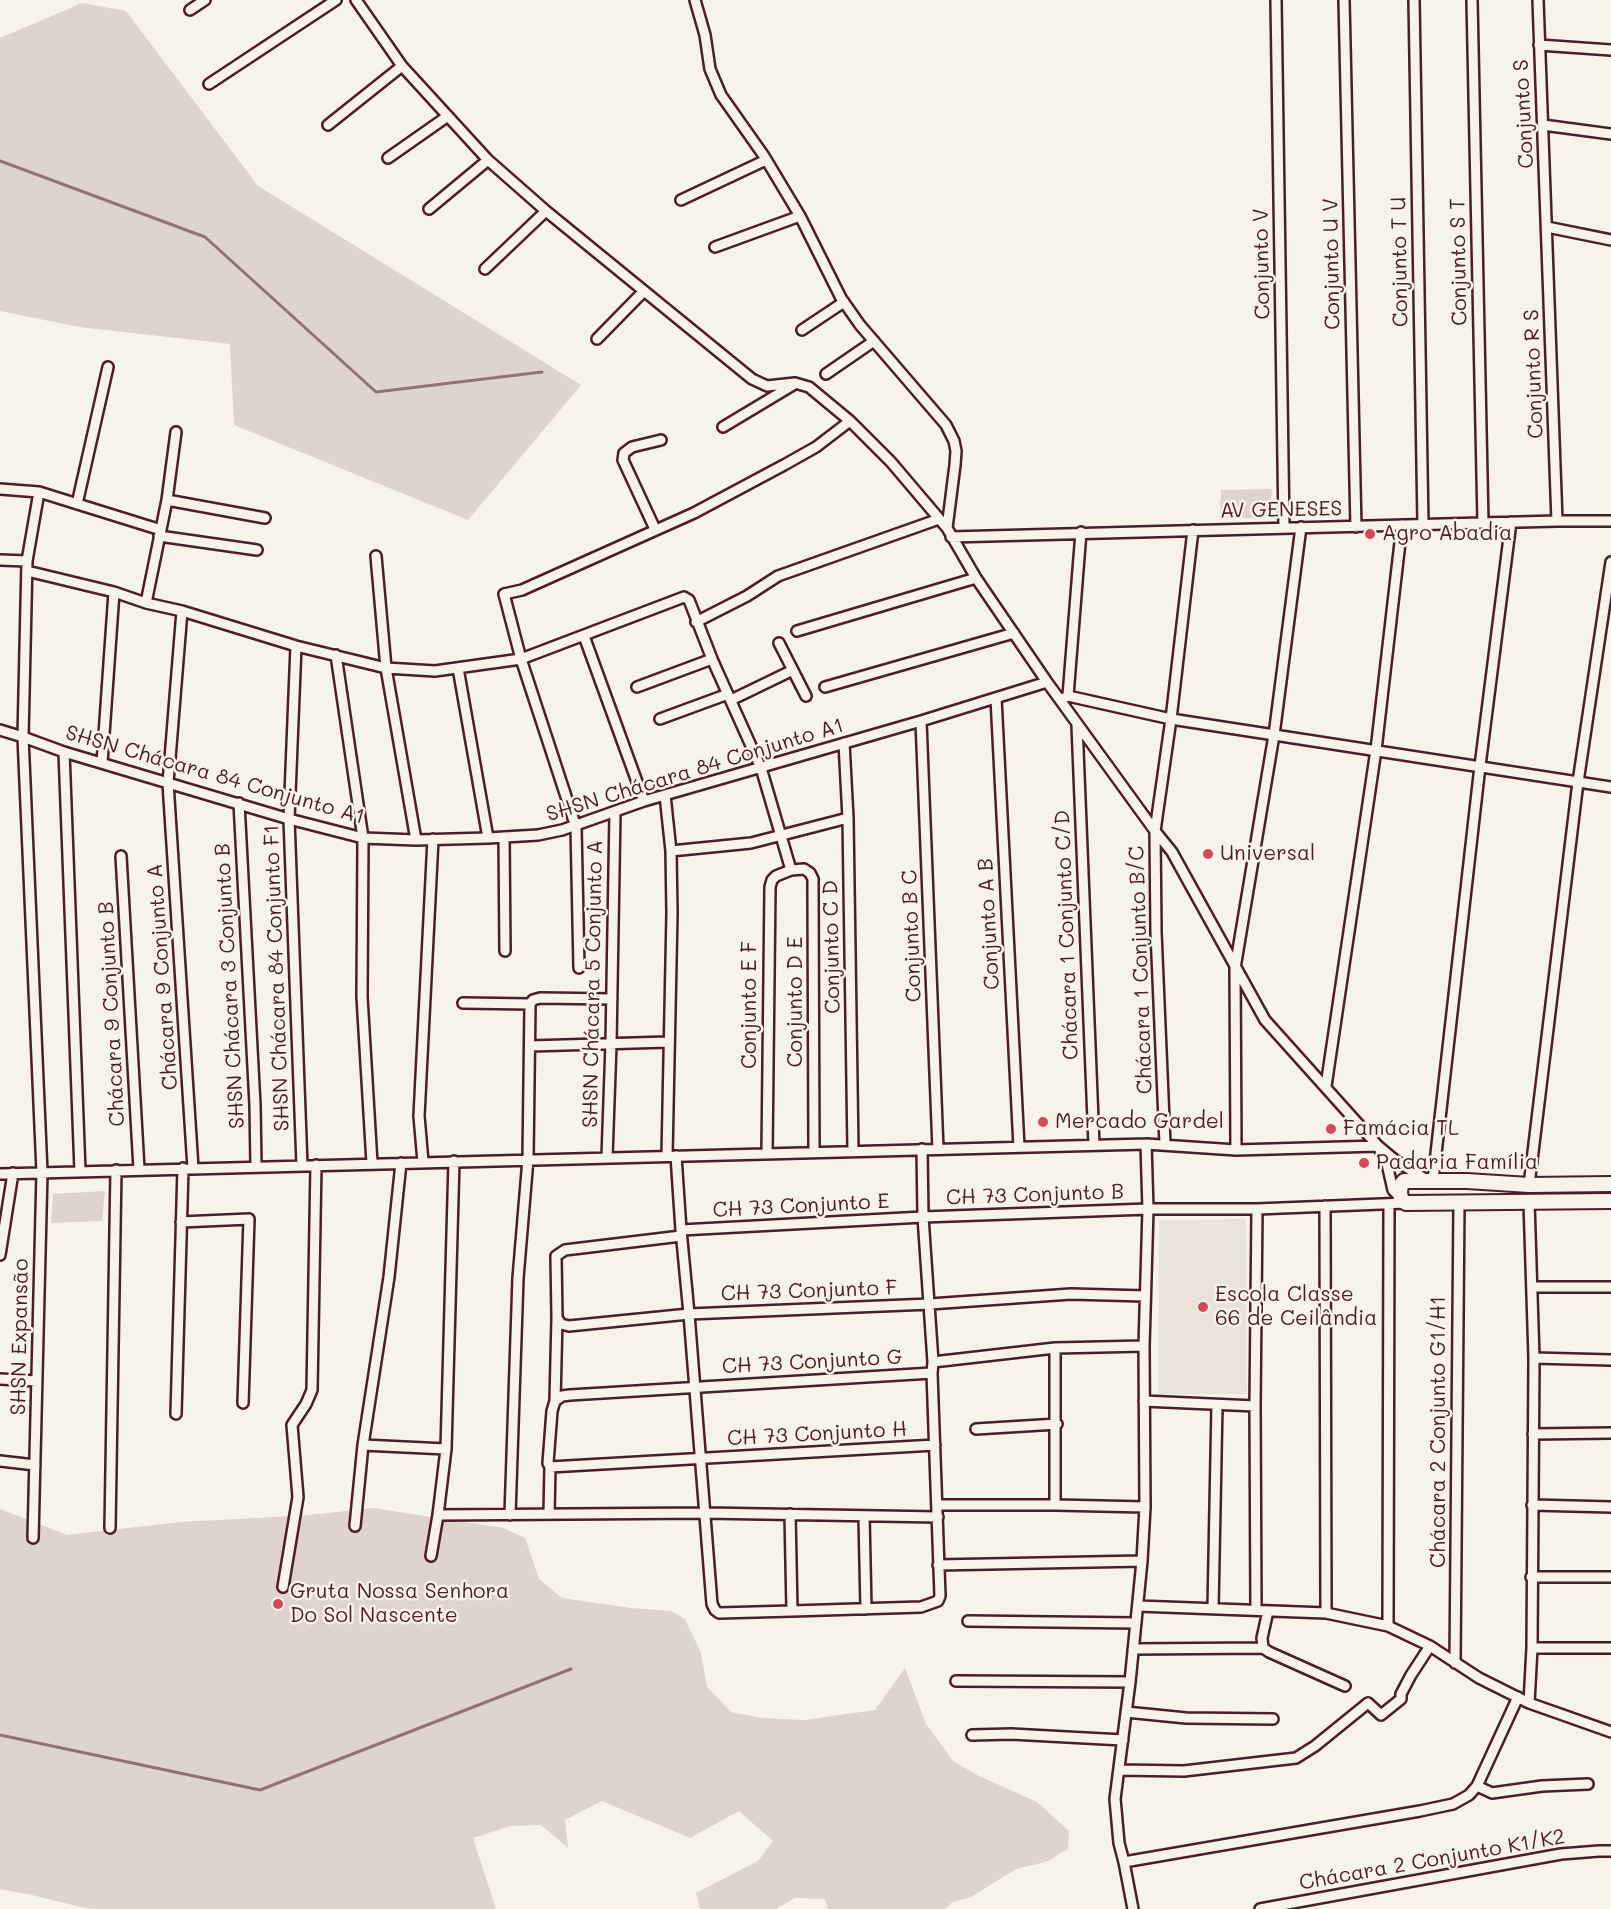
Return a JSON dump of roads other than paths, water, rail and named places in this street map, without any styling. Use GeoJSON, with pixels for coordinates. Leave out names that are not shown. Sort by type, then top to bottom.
{"type":"FeatureCollection","features":[{"type":"Feature","properties":{"kind":"street"},"geometry":{"type":"LineString","coordinates":[[190,10],[205,0]]}},
{"type":"Feature","properties":{"kind":"street"},"geometry":{"type":"LineString","coordinates":[[210,84],[336,0]]}},
{"type":"Feature","properties":{"kind":"street"},"geometry":{"type":"LineString","coordinates":[[356,0],[402,66],[488,160],[546,211],[752,379],[767,386],[795,383],[809,387],[850,421],[891,462],[949,532],[976,578],[1047,682],[1065,698],[1077,723],[1172,852],[1265,1020],[1378,1146],[1396,1161],[1431,1180]]}},
{"type":"Feature","properties":{"kind":"street"},"geometry":{"type":"LineString","coordinates":[[695,0],[705,35],[710,69],[721,95],[766,160],[800,216],[844,302],[874,341],[946,425],[954,441],[956,465],[949,532]]}},
{"type":"Feature","properties":{"kind":"street","name":"Conjunto V"},"geometry":{"type":"LineString","coordinates":[[1276,0],[1284,527]]}},
{"type":"Feature","properties":{"kind":"street","name":"Conjunto U V"},"geometry":{"type":"LineString","coordinates":[[1344,0],[1356,527]]}},
{"type":"Feature","properties":{"kind":"street","name":"Conjunto T U"},"geometry":{"type":"LineString","coordinates":[[1414,0],[1423,524]]}},
{"type":"Feature","properties":{"kind":"street","name":"Conjunto S T"},"geometry":{"type":"LineString","coordinates":[[1472,0],[1483,523]]}},
{"type":"Feature","properties":{"kind":"street","name":"Conjunto S"},"geometry":{"type":"LineString","coordinates":[[1538,0],[1547,227]]}},
{"type":"Feature","properties":{"kind":"street"},"geometry":{"type":"LineString","coordinates":[[1539,45],[1611,50]]}},
{"type":"Feature","properties":{"kind":"street"},"geometry":{"type":"LineString","coordinates":[[328,125],[402,66]]}},
{"type":"Feature","properties":{"kind":"street"},"geometry":{"type":"LineString","coordinates":[[388,159],[448,116]]}},
{"type":"Feature","properties":{"kind":"street"},"geometry":{"type":"LineString","coordinates":[[1543,125],[1611,134]]}},
{"type":"Feature","properties":{"kind":"street"},"geometry":{"type":"LineString","coordinates":[[429,208],[488,160]]}},
{"type":"Feature","properties":{"kind":"street"},"geometry":{"type":"LineString","coordinates":[[681,200],[766,160]]}},
{"type":"Feature","properties":{"kind":"street"},"geometry":{"type":"LineString","coordinates":[[485,269],[546,211]]}},
{"type":"Feature","properties":{"kind":"street"},"geometry":{"type":"LineString","coordinates":[[715,247],[800,216]]}},
{"type":"Feature","properties":{"kind":"street"},"geometry":{"type":"LineString","coordinates":[[1547,227],[1611,240]]}},
{"type":"Feature","properties":{"kind":"street","name":"Conjunto R S"},"geometry":{"type":"LineString","coordinates":[[1547,227],[1557,521]]}},
{"type":"Feature","properties":{"kind":"street"},"geometry":{"type":"LineString","coordinates":[[597,339],[643,292]]}},
{"type":"Feature","properties":{"kind":"street"},"geometry":{"type":"LineString","coordinates":[[802,330],[844,302]]}},
{"type":"Feature","properties":{"kind":"street"},"geometry":{"type":"LineString","coordinates":[[826,374],[874,341]]}},
{"type":"Feature","properties":{"kind":"street"},"geometry":{"type":"LineString","coordinates":[[77,504],[108,367]]}},
{"type":"Feature","properties":{"kind":"street"},"geometry":{"type":"LineString","coordinates":[[723,427],[795,383]]}},
{"type":"Feature","properties":{"kind":"street"},"geometry":{"type":"LineString","coordinates":[[579,968],[576,826],[521,659],[504,594],[522,590],[694,513],[746,487],[816,447],[850,421]]}},
{"type":"Feature","properties":{"kind":"street"},"geometry":{"type":"LineString","coordinates":[[146,603],[167,500],[176,432]]}},
{"type":"Feature","properties":{"kind":"street"},"geometry":{"type":"LineString","coordinates":[[655,529],[623,460],[624,453],[632,447],[661,440]]}},
{"type":"Feature","properties":{"kind":"street"},"geometry":{"type":"LineString","coordinates":[[0,489],[39,492],[160,533],[257,549]]}},
{"type":"Feature","properties":{"kind":"street","name":"SHSN Expansão"},"geometry":{"type":"LineString","coordinates":[[33,1538],[42,1172],[23,737],[27,566],[39,492]]}},
{"type":"Feature","properties":{"kind":"street"},"geometry":{"type":"LineString","coordinates":[[167,500],[265,518]]}},
{"type":"Feature","properties":{"kind":"street"},"geometry":{"type":"LineString","coordinates":[[696,622],[747,596],[778,576],[939,519]]}},
{"type":"Feature","properties":{"kind":"street","name":"AV GENESES"},"geometry":{"type":"LineString","coordinates":[[949,532],[1081,532],[1611,521]]}},
{"type":"Feature","properties":{"kind":"street"},"geometry":{"type":"LineString","coordinates":[[1431,1180],[1511,522]]}},
{"type":"Feature","properties":{"kind":"street"},"geometry":{"type":"LineString","coordinates":[[1326,1086],[1377,750],[1402,525]]}},
{"type":"Feature","properties":{"kind":"street"},"geometry":{"type":"LineString","coordinates":[[1236,1150],[1235,968],[1274,735],[1301,527]]}},
{"type":"Feature","properties":{"kind":"street","name":"Chácara 1 Conjunto B/C"},"geometry":{"type":"LineString","coordinates":[[1164,1144],[1156,932],[1155,831],[1171,719],[1193,530]]}},
{"type":"Feature","properties":{"kind":"street"},"geometry":{"type":"LineString","coordinates":[[1065,698],[1081,532]]}},
{"type":"Feature","properties":{"kind":"street"},"geometry":{"type":"LineString","coordinates":[[376,556],[386,668],[416,840]]}},
{"type":"Feature","properties":{"kind":"street"},"geometry":{"type":"LineString","coordinates":[[0,560],[27,566],[146,603],[182,610],[296,646],[386,668],[435,671],[521,659],[684,597],[688,600],[761,768],[791,870]]}},
{"type":"Feature","properties":{"kind":"street"},"geometry":{"type":"LineString","coordinates":[[1529,1185],[1578,782],[1611,562]]}},
{"type":"Feature","properties":{"kind":"street"},"geometry":{"type":"LineString","coordinates":[[797,631],[976,578]]}},
{"type":"Feature","properties":{"kind":"street"},"geometry":{"type":"LineString","coordinates":[[102,763],[114,592]]}},
{"type":"Feature","properties":{"kind":"street","name":"Chácara 9 Conjunto A"},"geometry":{"type":"LineString","coordinates":[[176,1414],[181,1222],[188,1168],[168,783],[182,610]]}},
{"type":"Feature","properties":{"kind":"street"},"geometry":{"type":"LineString","coordinates":[[825,687],[1014,633]]}},
{"type":"Feature","properties":{"kind":"street"},"geometry":{"type":"LineString","coordinates":[[584,636],[644,801]]}},
{"type":"Feature","properties":{"kind":"street"},"geometry":{"type":"LineString","coordinates":[[779,644],[806,696]]}},
{"type":"Feature","properties":{"kind":"street","name":"SHSN Chácara 84 Conjunto F1"},"geometry":{"type":"LineString","coordinates":[[296,646],[289,819],[302,1165]]}},
{"type":"Feature","properties":{"kind":"street"},"geometry":{"type":"LineString","coordinates":[[336,656],[363,838],[362,997],[372,1163]]}},
{"type":"Feature","properties":{"kind":"street"},"geometry":{"type":"LineString","coordinates":[[637,687],[712,659]]}},
{"type":"Feature","properties":{"kind":"street"},"geometry":{"type":"LineString","coordinates":[[458,668],[488,838]]}},
{"type":"Feature","properties":{"kind":"street"},"geometry":{"type":"LineString","coordinates":[[660,719],[730,697],[793,670]]}},
{"type":"Feature","properties":{"kind":"street","name":"SHSN Chácara 84 Conjunto A1"},"geometry":{"type":"LineString","coordinates":[[0,730],[168,783],[289,819],[363,838],[416,840],[488,838],[538,835],[576,826],[644,801],[1047,682]]}},
{"type":"Feature","properties":{"kind":"street","name":"Conjunto A B"},"geometry":{"type":"LineString","coordinates":[[996,698],[1019,1147]]}},
{"type":"Feature","properties":{"kind":"street"},"geometry":{"type":"LineString","coordinates":[[1065,698],[1171,719],[1611,787]]}},
{"type":"Feature","properties":{"kind":"street","name":"Conjunto B C"},"geometry":{"type":"LineString","coordinates":[[921,721],[938,1149]]}},
{"type":"Feature","properties":{"kind":"street","name":"Chácara 1 Conjunto C/D"},"geometry":{"type":"LineString","coordinates":[[1077,723],[1094,1145]]}},
{"type":"Feature","properties":{"kind":"street","name":"Conjunto C D"},"geometry":{"type":"LineString","coordinates":[[844,743],[848,818],[853,1151]]}},
{"type":"Feature","properties":{"kind":"street"},"geometry":{"type":"LineString","coordinates":[[64,752],[80,1171]]}},
{"type":"Feature","properties":{"kind":"street"},"geometry":{"type":"LineString","coordinates":[[665,795],[671,851],[669,1042],[672,1156],[689,1314],[712,1604],[719,1613],[921,1607],[938,1601],[940,1596],[933,1362],[923,1217],[922,1149]]}},
{"type":"Feature","properties":{"kind":"street","name":"SHSN Chácara 3 Conjunto B"},"geometry":{"type":"LineString","coordinates":[[239,803],[255,1105],[256,1166]]}},
{"type":"Feature","properties":{"kind":"street","name":"SHSN Chácara 5 Conjunto A"},"geometry":{"type":"LineString","coordinates":[[607,1157],[615,812]]}},
{"type":"Feature","properties":{"kind":"street"},"geometry":{"type":"LineString","coordinates":[[671,851],[751,843],[848,818]]}},
{"type":"Feature","properties":{"kind":"street"},"geometry":{"type":"LineString","coordinates":[[504,837],[505,951]]}},
{"type":"Feature","properties":{"kind":"street"},"geometry":{"type":"LineString","coordinates":[[423,1162],[419,1116],[433,839]]}},
{"type":"Feature","properties":{"kind":"street","name":"Chácara 9 Conjunto B"},"geometry":{"type":"LineString","coordinates":[[121,856],[139,1169]]}},
{"type":"Feature","properties":{"kind":"street","name":"Conjunto D E"},"geometry":{"type":"LineString","coordinates":[[791,870],[804,869],[813,879],[814,1152]]}},
{"type":"Feature","properties":{"kind":"street","name":"Conjunto E F"},"geometry":{"type":"LineString","coordinates":[[767,1153],[770,887],[776,876],[791,870]]}},
{"type":"Feature","properties":{"kind":"street"},"geometry":{"type":"LineString","coordinates":[[510,1515],[518,1278],[528,1159],[530,1004],[533,1000],[540,998],[612,999]]}},
{"type":"Feature","properties":{"kind":"street"},"geometry":{"type":"LineString","coordinates":[[463,1003],[530,1004]]}},
{"type":"Feature","properties":{"kind":"street"},"geometry":{"type":"LineString","coordinates":[[530,1046],[669,1042]]}},
{"type":"Feature","properties":{"kind":"street"},"geometry":{"type":"LineString","coordinates":[[1133,1909],[1119,1843],[1115,1799],[1138,1606],[1145,1507],[1144,1346],[1148,1209],[1146,1143]]}},
{"type":"Feature","properties":{"kind":"street"},"geometry":{"type":"LineString","coordinates":[[0,1174],[1146,1143],[1236,1150],[1378,1146]]}},
{"type":"Feature","properties":{"kind":"street"},"geometry":{"type":"LineString","coordinates":[[1378,1146],[1387,1164],[1398,1202]]}},
{"type":"Feature","properties":{"kind":"street"},"geometry":{"type":"LineString","coordinates":[[431,1556],[446,1449],[454,1161]]}},
{"type":"Feature","properties":{"kind":"street"},"geometry":{"type":"LineString","coordinates":[[355,1526],[363,1445],[389,1277],[401,1163]]}},
{"type":"Feature","properties":{"kind":"street"},"geometry":{"type":"LineString","coordinates":[[283,1587],[298,1497],[292,1425],[312,1390],[316,1165]]}},
{"type":"Feature","properties":{"kind":"street"},"geometry":{"type":"LineString","coordinates":[[110,1528],[116,1170]]}},
{"type":"Feature","properties":{"kind":"street"},"geometry":{"type":"LineString","coordinates":[[0,1255],[13,1173]]}},
{"type":"Feature","properties":{"kind":"street"},"geometry":{"type":"LineString","coordinates":[[1388,1626],[1398,1202],[1401,1185],[1404,1181],[1431,1180],[1529,1185],[1611,1184]]}},
{"type":"Feature","properties":{"kind":"street"},"geometry":{"type":"LineString","coordinates":[[1398,1202],[1611,1201]]}},
{"type":"Feature","properties":{"kind":"street","name":"CH 73 Conjunto B"},"geometry":{"type":"LineString","coordinates":[[923,1217],[1148,1209],[1257,1209],[1398,1202]]}},
{"type":"Feature","properties":{"kind":"street","name":"Chácara 2 Conjunto G1/H1"},"geometry":{"type":"LineString","coordinates":[[1455,1663],[1459,1202]]}},
{"type":"Feature","properties":{"kind":"street"},"geometry":{"type":"LineString","coordinates":[[1529,1202],[1534,1358],[1532,1648],[1529,1703]]}},
{"type":"Feature","properties":{"kind":"street"},"geometry":{"type":"LineString","coordinates":[[1325,1206],[1326,1613]]}},
{"type":"Feature","properties":{"kind":"street"},"geometry":{"type":"LineString","coordinates":[[1256,1610],[1257,1209]]}},
{"type":"Feature","properties":{"kind":"street","name":"CH 73 Conjunto E"},"geometry":{"type":"LineString","coordinates":[[557,1318],[555,1263],[558,1253],[565,1250],[681,1233],[923,1217]]}},
{"type":"Feature","properties":{"kind":"street"},"geometry":{"type":"LineString","coordinates":[[181,1222],[249,1220],[243,1403]]}},
{"type":"Feature","properties":{"kind":"street"},"geometry":{"type":"LineString","coordinates":[[1532,1287],[1611,1287]]}},
{"type":"Feature","properties":{"kind":"street","name":"CH 73 Conjunto F"},"geometry":{"type":"LineString","coordinates":[[557,1318],[561,1324],[569,1326],[689,1314],[930,1304],[1071,1294],[1145,1296]]}},
{"type":"Feature","properties":{"kind":"street"},"geometry":{"type":"LineString","coordinates":[[549,1514],[550,1467],[548,1463],[552,1411],[555,1401],[557,1318]]}},
{"type":"Feature","properties":{"kind":"street"},"geometry":{"type":"LineString","coordinates":[[933,1362],[1055,1348],[1144,1346]]}},
{"type":"Feature","properties":{"kind":"street"},"geometry":{"type":"LineString","coordinates":[[1055,1348],[1057,1424],[1055,1505]]}},
{"type":"Feature","properties":{"kind":"street"},"geometry":{"type":"LineString","coordinates":[[1534,1358],[1611,1360]]}},
{"type":"Feature","properties":{"kind":"street","name":"CH 73 Conjunto G"},"geometry":{"type":"LineString","coordinates":[[555,1401],[562,1396],[570,1395],[932,1373]]}},
{"type":"Feature","properties":{"kind":"street"},"geometry":{"type":"LineString","coordinates":[[0,1379],[37,1382]]}},
{"type":"Feature","properties":{"kind":"street"},"geometry":{"type":"LineString","coordinates":[[1144,1401],[1255,1406]]}},
{"type":"Feature","properties":{"kind":"street"},"geometry":{"type":"LineString","coordinates":[[1214,1608],[1217,1404]]}},
{"type":"Feature","properties":{"kind":"street"},"geometry":{"type":"LineString","coordinates":[[976,1429],[1057,1424]]}},
{"type":"Feature","properties":{"kind":"street"},"geometry":{"type":"LineString","coordinates":[[1533,1434],[1611,1433]]}},
{"type":"Feature","properties":{"kind":"street"},"geometry":{"type":"LineString","coordinates":[[363,1445],[446,1449]]}},
{"type":"Feature","properties":{"kind":"street","name":"CH 73 Conjunto H"},"geometry":{"type":"LineString","coordinates":[[550,1467],[935,1446]]}},
{"type":"Feature","properties":{"kind":"street"},"geometry":{"type":"LineString","coordinates":[[0,1461],[35,1465]]}},
{"type":"Feature","properties":{"kind":"street"},"geometry":{"type":"LineString","coordinates":[[938,1505],[1145,1507]]}},
{"type":"Feature","properties":{"kind":"street"},"geometry":{"type":"LineString","coordinates":[[1532,1506],[1611,1507]]}},
{"type":"Feature","properties":{"kind":"street"},"geometry":{"type":"LineString","coordinates":[[438,1515],[705,1513],[938,1518]]}},
{"type":"Feature","properties":{"kind":"street"},"geometry":{"type":"LineString","coordinates":[[790,1514],[792,1611]]}},
{"type":"Feature","properties":{"kind":"street"},"geometry":{"type":"LineString","coordinates":[[864,1516],[866,1609]]}},
{"type":"Feature","properties":{"kind":"street"},"geometry":{"type":"LineString","coordinates":[[938,1565],[1142,1561]]}},
{"type":"Feature","properties":{"kind":"street"},"geometry":{"type":"LineString","coordinates":[[1531,1578],[1611,1577]]}},
{"type":"Feature","properties":{"kind":"street"},"geometry":{"type":"LineString","coordinates":[[1138,1606],[1326,1613],[1388,1626],[1430,1646],[1479,1678],[1529,1703],[1611,1732]]}},
{"type":"Feature","properties":{"kind":"street"},"geometry":{"type":"LineString","coordinates":[[1263,1648],[1262,1638],[1268,1611]]}},
{"type":"Feature","properties":{"kind":"street"},"geometry":{"type":"LineString","coordinates":[[968,1621],[1136,1623]]}},
{"type":"Feature","properties":{"kind":"street"},"geometry":{"type":"LineString","coordinates":[[1119,1770],[1184,1771],[1296,1758],[1315,1746],[1368,1703],[1381,1715],[1401,1699],[1410,1675],[1430,1646]]}},
{"type":"Feature","properties":{"kind":"street"},"geometry":{"type":"LineString","coordinates":[[1133,1649],[1263,1648],[1345,1686]]}},
{"type":"Feature","properties":{"kind":"street"},"geometry":{"type":"LineString","coordinates":[[1532,1648],[1611,1648]]}},
{"type":"Feature","properties":{"kind":"street"},"geometry":{"type":"LineString","coordinates":[[957,1681],[1130,1682]]}},
{"type":"Feature","properties":{"kind":"street"},"geometry":{"type":"LineString","coordinates":[[1124,1862],[1453,1804],[1469,1795],[1477,1786],[1518,1697]]}},
{"type":"Feature","properties":{"kind":"street"},"geometry":{"type":"LineString","coordinates":[[1126,1712],[1166,1718],[1273,1719]]}},
{"type":"Feature","properties":{"kind":"street"},"geometry":{"type":"LineString","coordinates":[[972,1735],[1011,1734],[1123,1740]]}},
{"type":"Feature","properties":{"kind":"street"},"geometry":{"type":"LineString","coordinates":[[1477,1786],[1492,1793],[1542,1786],[1588,1784]]}},
{"type":"Feature","properties":{"kind":"street","name":"Chácara 2 Conjunto K1/K2"},"geometry":{"type":"LineString","coordinates":[[1260,1909],[1561,1854],[1611,1851]]}},
{"type":"Feature","properties":{"kind":"waterway"},"geometry":{"type":"LineString","coordinates":[[0,161],[205,237],[376,392],[542,372]]}},
{"type":"Feature","properties":{"kind":"waterway"},"geometry":{"type":"LineString","coordinates":[[0,1735],[260,1790],[571,1669]]}},
{"type":"Feature","properties":{"kind":"place","name":"Agro Abadia"},"geometry":{"type":"Point","coordinates":[1370,534]}},
{"type":"Feature","properties":{"kind":"place","name":"Universal"},"geometry":{"type":"Point","coordinates":[1208,854]}},
{"type":"Feature","properties":{"kind":"place","name":"Mercado Gardel"},"geometry":{"type":"Point","coordinates":[1043,1122]}},
{"type":"Feature","properties":{"kind":"place","name":"Famácia TL"},"geometry":{"type":"Point","coordinates":[1331,1129]}},
{"type":"Feature","properties":{"kind":"place","name":"Padaria Família"},"geometry":{"type":"Point","coordinates":[1364,1163]}},
{"type":"Feature","properties":{"kind":"place","name":"Escola Classe 66 de Ceilândia"},"geometry":{"type":"Point","coordinates":[1203,1307]}},
{"type":"Feature","properties":{"kind":"place","name":"Gruta Nossa Senhora Do Sol Nascente"},"geometry":{"type":"Point","coordinates":[278,1604]}}]}
